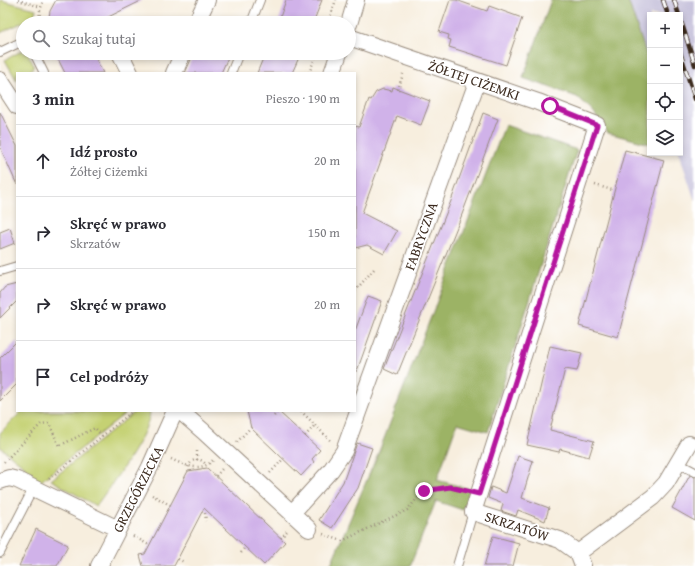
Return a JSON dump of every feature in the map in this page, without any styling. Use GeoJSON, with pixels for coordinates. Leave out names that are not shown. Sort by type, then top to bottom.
{"type":"FeatureCollection","features":[{"type":"Feature","properties":{"kind":"street"},"geometry":{"type":"LineString","coordinates":[[199,16],[207,0]]}},
{"type":"Feature","properties":{"kind":"street"},"geometry":{"type":"LineString","coordinates":[[351,16],[356,0]]}},
{"type":"Feature","properties":{"kind":"street","name":"ŻÓŁTEJ CIŻEMKI"},"geometry":{"type":"LineString","coordinates":[[356,39],[544,104],[597,125]]}},
{"type":"Feature","properties":{"kind":"street"},"geometry":{"type":"LineString","coordinates":[[124,60],[130,72]]}},
{"type":"Feature","properties":{"kind":"street"},"geometry":{"type":"LineString","coordinates":[[174,72],[180,60]]}},
{"type":"Feature","properties":{"kind":"street"},"geometry":{"type":"LineString","coordinates":[[332,72],[337,60]]}},
{"type":"Feature","properties":{"kind":"street"},"geometry":{"type":"LineString","coordinates":[[0,80],[16,104]]}},
{"type":"Feature","properties":{"kind":"street","name":"FABRYCZNA"},"geometry":{"type":"LineString","coordinates":[[292,513],[319,484],[344,451],[477,82]]}},
{"type":"Feature","properties":{"kind":"street","name":"SKRZATÓW"},"geometry":{"type":"LineString","coordinates":[[597,125],[473,512],[560,540],[581,559],[653,497],[666,483],[689,444]]}},
{"type":"Feature","properties":{"kind":"street","name":"GRZEGÓRZECKA"},"geometry":{"type":"LineString","coordinates":[[99,566],[124,532],[175,412]]}},
{"type":"Feature","properties":{"kind":"street"},"geometry":{"type":"LineString","coordinates":[[181,412],[204,430],[309,529]]}},
{"type":"Feature","properties":{"kind":"street"},"geometry":{"type":"LineString","coordinates":[[0,481],[9,478],[37,489],[124,532]]}},
{"type":"Feature","properties":{"kind":"lane"},"geometry":{"type":"LineString","coordinates":[[254,16],[260,0]]}},
{"type":"Feature","properties":{"kind":"lane"},"geometry":{"type":"LineString","coordinates":[[0,52],[16,44]]}},
{"type":"Feature","properties":{"kind":"lane"},"geometry":{"type":"LineString","coordinates":[[38,60],[44,72]]}},
{"type":"Feature","properties":{"kind":"lane"},"geometry":{"type":"LineString","coordinates":[[231,72],[236,60]]}},
{"type":"Feature","properties":{"kind":"lane"},"geometry":{"type":"LineString","coordinates":[[0,271],[16,266]]}},
{"type":"Feature","properties":{"kind":"lane"},"geometry":{"type":"LineString","coordinates":[[678,463],[695,472]]}},
{"type":"Feature","properties":{"kind":"lane"},"geometry":{"type":"LineString","coordinates":[[0,553],[37,489]]}},
{"type":"Feature","properties":{"kind":"lane"},"geometry":{"type":"LineString","coordinates":[[457,566],[473,512]]}},
{"type":"Feature","properties":{"kind":"path"},"geometry":{"type":"LineString","coordinates":[[18,0],[41,7]]}},
{"type":"Feature","properties":{"kind":"path"},"geometry":{"type":"LineString","coordinates":[[40,16],[44,0]]}},
{"type":"Feature","properties":{"kind":"path"},"geometry":{"type":"LineString","coordinates":[[330,16],[336,0]]}},
{"type":"Feature","properties":{"kind":"path"},"geometry":{"type":"LineString","coordinates":[[309,72],[314,60]]}},
{"type":"Feature","properties":{"kind":"path"},"geometry":{"type":"LineString","coordinates":[[398,90],[404,72]]}},
{"type":"Feature","properties":{"kind":"path"},"geometry":{"type":"LineString","coordinates":[[591,184],[612,190]]}},
{"type":"Feature","properties":{"kind":"path"},"geometry":{"type":"LineString","coordinates":[[356,290],[374,269]]}},
{"type":"Feature","properties":{"kind":"path"},"geometry":{"type":"LineString","coordinates":[[37,489],[82,454],[132,412]]}},
{"type":"Feature","properties":{"kind":"path"},"geometry":{"type":"LineString","coordinates":[[274,416],[277,412]]}},
{"type":"Feature","properties":{"kind":"path"},"geometry":{"type":"LineString","coordinates":[[302,412],[336,446]]}},
{"type":"Feature","properties":{"kind":"path"},"geometry":{"type":"LineString","coordinates":[[0,466],[41,424],[49,423],[59,446],[95,428],[102,436]]}},
{"type":"Feature","properties":{"kind":"path"},"geometry":{"type":"LineString","coordinates":[[305,436],[315,425]]}},
{"type":"Feature","properties":{"kind":"path"},"geometry":{"type":"LineString","coordinates":[[244,435],[251,427]]}},
{"type":"Feature","properties":{"kind":"path"},"geometry":{"type":"LineString","coordinates":[[197,445],[197,460]]}},
{"type":"Feature","properties":{"kind":"path"},"geometry":{"type":"LineString","coordinates":[[276,466],[284,458]]}},
{"type":"Feature","properties":{"kind":"path"},"geometry":{"type":"LineString","coordinates":[[171,459],[188,467],[197,468],[211,462]]}},
{"type":"Feature","properties":{"kind":"path"},"geometry":{"type":"LineString","coordinates":[[188,467],[192,461],[197,460],[203,461],[206,465]]}},
{"type":"Feature","properties":{"kind":"path"},"geometry":{"type":"LineString","coordinates":[[216,476],[220,472]]}},
{"type":"Feature","properties":{"kind":"path"},"geometry":{"type":"LineString","coordinates":[[309,529],[342,540],[407,510],[424,491],[450,487],[479,494]]}},
{"type":"Feature","properties":{"kind":"path"},"geometry":{"type":"LineString","coordinates":[[152,495],[170,505]]}},
{"type":"Feature","properties":{"kind":"path"},"geometry":{"type":"LineString","coordinates":[[205,513],[206,521]]}},
{"type":"Feature","properties":{"kind":"path"},"geometry":{"type":"LineString","coordinates":[[281,538],[289,529]]}},
{"type":"Feature","properties":{"kind":"path"},"geometry":{"type":"LineString","coordinates":[[124,532],[149,544]]}},
{"type":"Feature","properties":{"kind":"path"},"geometry":{"type":"LineString","coordinates":[[240,553],[245,548]]}},
{"type":"Feature","properties":{"kind":"path"},"geometry":{"type":"LineString","coordinates":[[178,559],[184,562]]}},
{"type":"Feature","properties":{"kind":"shaded area"},"geometry":{"type":"Polygon","coordinates":[[[628,0],[695,0],[695,201],[680,156],[683,156],[683,12],[647,12],[647,56],[628,0]]]}},
{"type":"Feature","properties":{"kind":"green space"},"geometry":{"type":"Polygon","coordinates":[[[0,0],[36,9],[34,16],[16,16],[16,25],[0,33],[0,0]]]}},
{"type":"Feature","properties":{"kind":"green space"},"geometry":{"type":"Polygon","coordinates":[[[551,0],[628,0],[647,56],[647,143],[608,133],[593,112],[577,97],[523,78],[551,0]]]}},
{"type":"Feature","properties":{"kind":"green space"},"geometry":{"type":"Polygon","coordinates":[[[16,54],[16,60],[31,60],[34,66],[30,72],[16,72],[16,79],[5,60],[16,54]]]}},
{"type":"Feature","properties":{"kind":"green space"},"geometry":{"type":"Polygon","coordinates":[[[505,125],[577,150],[488,432],[457,423],[437,480],[470,489],[463,510],[436,501],[410,566],[330,566],[380,449],[505,125]]]}},
{"type":"Feature","properties":{"kind":"green space"},"geometry":{"type":"Polygon","coordinates":[[[21,412],[127,412],[40,482],[22,472],[25,467],[0,447],[0,433],[21,412]]]}},
{"type":"Feature","properties":{"kind":"green space"},"geometry":{"type":"Polygon","coordinates":[[[135,412],[150,412],[144,433],[137,446],[96,506],[51,480],[135,412]]]}},
{"type":"Feature","properties":{"kind":"building"},"geometry":{"type":"Polygon","coordinates":[[[56,0],[143,0],[110,16],[49,16],[56,0]]]}},
{"type":"Feature","properties":{"kind":"building"},"geometry":{"type":"Polygon","coordinates":[[[286,0],[322,0],[316,16],[280,16],[286,0]]]}},
{"type":"Feature","properties":{"kind":"building"},"geometry":{"type":"Polygon","coordinates":[[[450,0],[456,0],[487,11],[489,6],[522,18],[506,65],[449,47],[451,40],[448,39],[449,35],[439,32],[450,0]]]}},
{"type":"Feature","properties":{"kind":"building"},"geometry":{"type":"Polygon","coordinates":[[[58,60],[96,60],[102,72],[64,72],[58,60]]]}},
{"type":"Feature","properties":{"kind":"building"},"geometry":{"type":"Polygon","coordinates":[[[191,60],[227,60],[221,72],[185,72],[191,60]]]}},
{"type":"Feature","properties":{"kind":"building"},"geometry":{"type":"Polygon","coordinates":[[[262,60],[298,60],[292,72],[257,72],[262,60]]]}},
{"type":"Feature","properties":{"kind":"building"},"geometry":{"type":"Polygon","coordinates":[[[393,87],[430,101],[421,125],[397,116],[362,213],[397,231],[384,254],[367,245],[356,248],[356,126],[359,127],[369,99],[371,100],[376,92],[383,89],[392,91],[393,87]]]}},
{"type":"Feature","properties":{"kind":"building"},"geometry":{"type":"Polygon","coordinates":[[[0,112],[16,144],[16,183],[0,147],[0,112]]]}},
{"type":"Feature","properties":{"kind":"building"},"geometry":{"type":"Polygon","coordinates":[[[483,113],[498,119],[461,217],[397,375],[384,369],[451,201],[483,113]]]}},
{"type":"Feature","properties":{"kind":"building"},"geometry":{"type":"Polygon","coordinates":[[[625,150],[664,160],[618,337],[579,326],[625,150]]]}},
{"type":"Feature","properties":{"kind":"building"},"geometry":{"type":"Polygon","coordinates":[[[10,228],[15,243],[0,249],[0,232],[10,228]]]}},
{"type":"Feature","properties":{"kind":"building"},"geometry":{"type":"Polygon","coordinates":[[[16,284],[16,302],[0,318],[0,293],[5,287],[16,284]]]}},
{"type":"Feature","properties":{"kind":"building"},"geometry":{"type":"Polygon","coordinates":[[[368,296],[382,301],[357,371],[356,371],[356,328],[368,296]]]}},
{"type":"Feature","properties":{"kind":"building"},"geometry":{"type":"Polygon","coordinates":[[[16,342],[16,385],[0,401],[0,358],[16,342]]]}},
{"type":"Feature","properties":{"kind":"building"},"geometry":{"type":"Polygon","coordinates":[[[550,346],[582,353],[577,371],[565,369],[550,430],[594,441],[589,457],[560,449],[559,452],[527,445],[550,346]]]}},
{"type":"Feature","properties":{"kind":"building"},"geometry":{"type":"Polygon","coordinates":[[[247,412],[279,412],[320,450],[312,459],[314,462],[301,476],[251,428],[247,412]]]}},
{"type":"Feature","properties":{"kind":"building"},"geometry":{"type":"Polygon","coordinates":[[[357,443],[372,448],[358,488],[332,528],[319,520],[343,482],[357,443]]]}},
{"type":"Feature","properties":{"kind":"building"},"geometry":{"type":"Polygon","coordinates":[[[518,456],[533,461],[522,498],[549,508],[545,521],[518,510],[516,516],[501,511],[503,504],[488,498],[491,487],[506,493],[518,456]]]}},
{"type":"Feature","properties":{"kind":"building"},"geometry":{"type":"Polygon","coordinates":[[[207,468],[285,542],[264,565],[204,508],[174,566],[143,566],[140,555],[145,554],[188,471],[207,468]]]}},
{"type":"Feature","properties":{"kind":"building"},"geometry":{"type":"Polygon","coordinates":[[[690,475],[695,477],[695,521],[672,508],[690,475]]]}},
{"type":"Feature","properties":{"kind":"building"},"geometry":{"type":"Polygon","coordinates":[[[36,529],[68,545],[57,566],[19,566],[36,529]]]}},
{"type":"Feature","properties":{"kind":"building"},"geometry":{"type":"Polygon","coordinates":[[[493,536],[519,543],[513,566],[484,566],[493,536]]]}},
{"type":"Feature","properties":{"kind":"railway"},"geometry":{"type":"LineString","coordinates":[[663,0],[667,12]]}},
{"type":"Feature","properties":{"kind":"railway"},"geometry":{"type":"LineString","coordinates":[[674,0],[678,12]]}},
{"type":"Feature","properties":{"kind":"railway"},"geometry":{"type":"LineString","coordinates":[[683,27],[695,65]]}},
{"type":"Feature","properties":{"kind":"railway"},"geometry":{"type":"LineString","coordinates":[[683,61],[695,99]]}},
{"type":"Feature","properties":{"kind":"route"},"geometry":{"type":"LineString","coordinates":[[424,491],[450,487],[479,494],[597,125],[550,106]]}}]}
